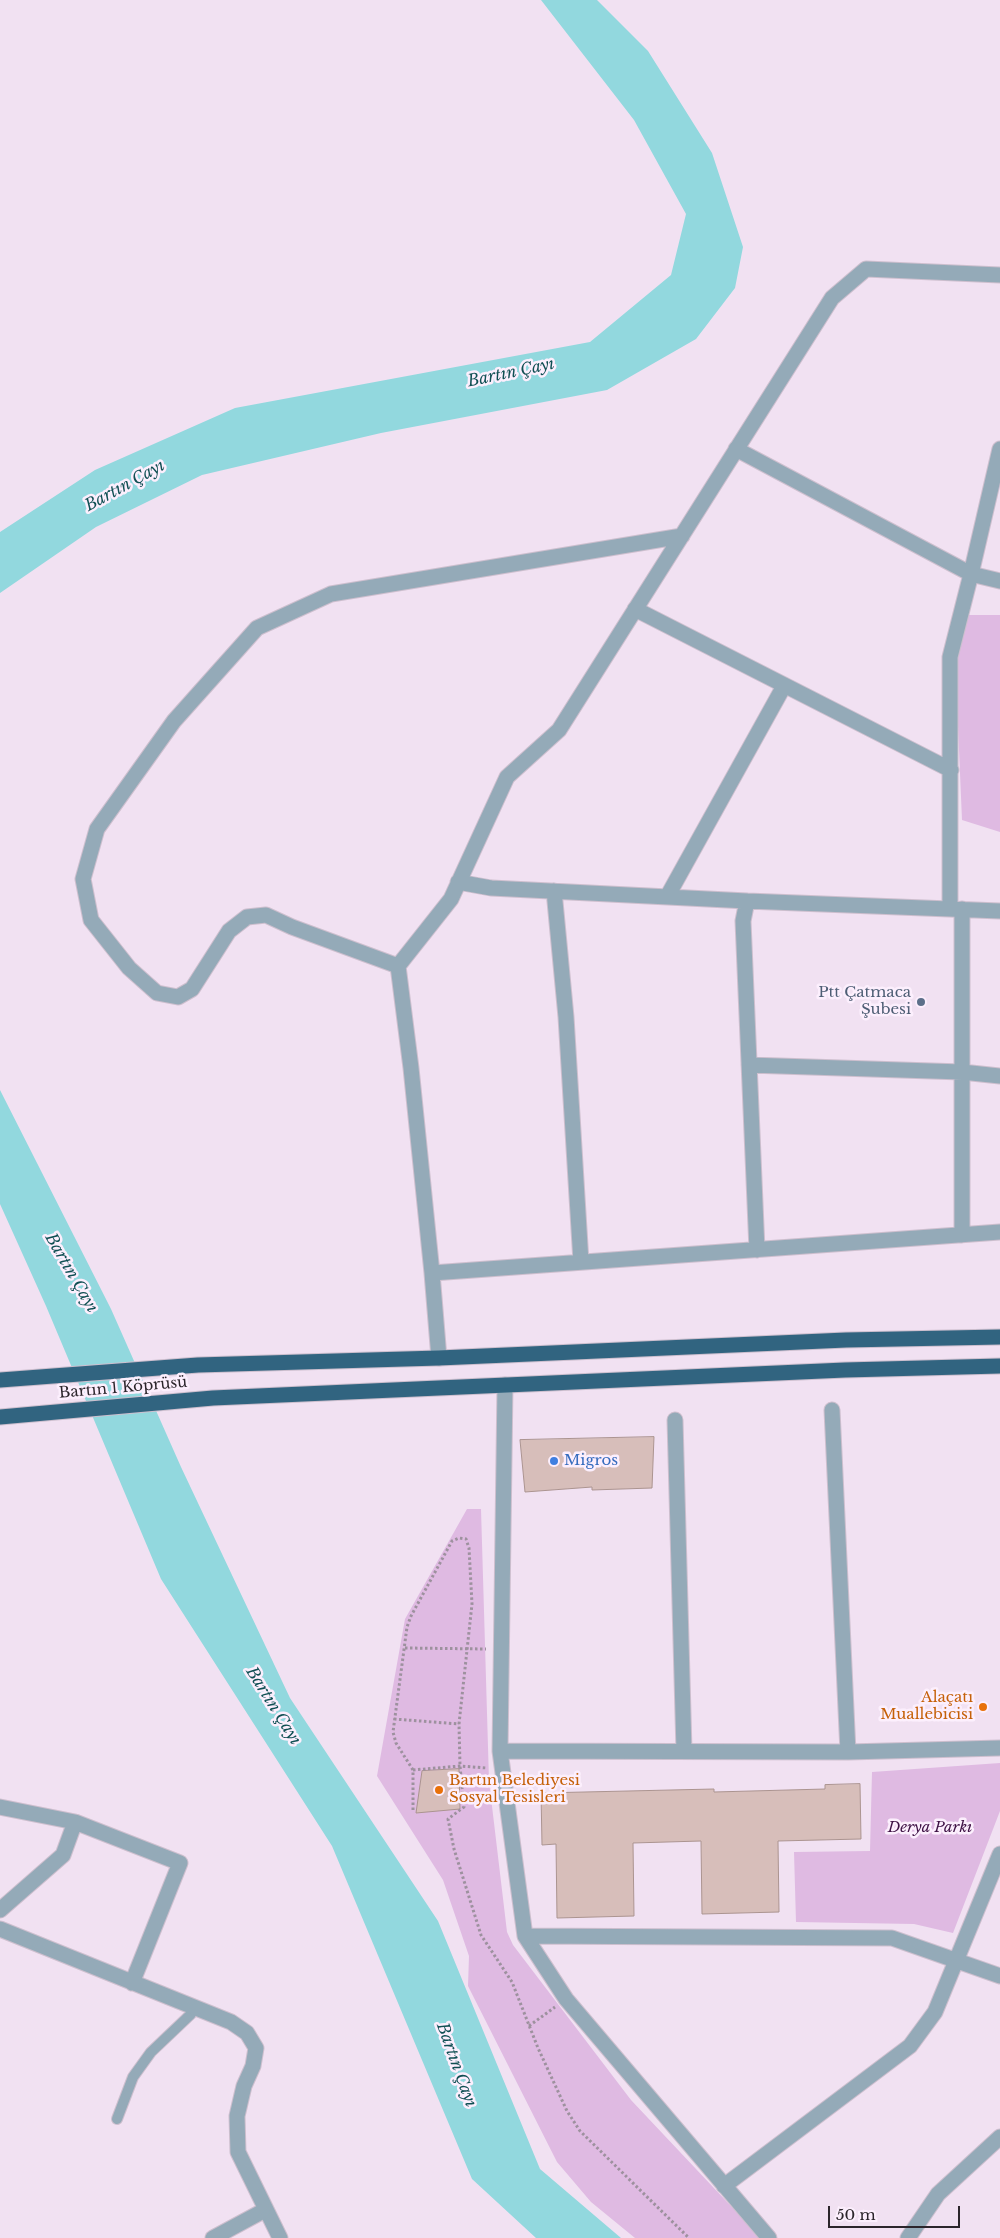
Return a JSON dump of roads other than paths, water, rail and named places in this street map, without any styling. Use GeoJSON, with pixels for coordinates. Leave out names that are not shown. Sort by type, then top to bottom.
{"type":"FeatureCollection","features":[{"type":"Feature","properties":{"kind":"highway","name":"Bartın 1 Köprüsü"},"geometry":{"type":"LineString","coordinates":[[0,1380],[24,1376],[198,1365],[439,1358],[846,1340],[1000,1337]]}},
{"type":"Feature","properties":{"kind":"highway","name":"Bartın 1 Köprüsü"},"geometry":{"type":"LineString","coordinates":[[0,1417],[213,1398],[845,1370],[1000,1366]]}},
{"type":"Feature","properties":{"kind":"street"},"geometry":{"type":"LineString","coordinates":[[439,1358],[411,1068],[398,966],[450,899],[507,777],[559,730],[832,298],[866,269],[1000,275]]}},
{"type":"Feature","properties":{"kind":"street"},"geometry":{"type":"LineString","coordinates":[[736,449],[970,574],[1000,581]]}},
{"type":"Feature","properties":{"kind":"street"},"geometry":{"type":"LineString","coordinates":[[962,1235],[962,1072],[951,770],[950,657],[1000,449]]}},
{"type":"Feature","properties":{"kind":"street"},"geometry":{"type":"LineString","coordinates":[[398,966],[292,927],[266,915],[247,917],[229,931],[192,989],[178,997],[157,993],[129,968],[91,920],[83,879],[97,829],[174,721],[256,628],[331,594],[682,536]]}},
{"type":"Feature","properties":{"kind":"street"},"geometry":{"type":"LineString","coordinates":[[636,609],[951,770]]}},
{"type":"Feature","properties":{"kind":"street"},"geometry":{"type":"LineString","coordinates":[[667,897],[784,686]]}},
{"type":"Feature","properties":{"kind":"street"},"geometry":{"type":"LineString","coordinates":[[458,882],[491,888],[1000,911]]}},
{"type":"Feature","properties":{"kind":"street"},"geometry":{"type":"LineString","coordinates":[[554,891],[566,1017],[581,1262]]}},
{"type":"Feature","properties":{"kind":"street"},"geometry":{"type":"LineString","coordinates":[[747,901],[742,920],[757,1250]]}},
{"type":"Feature","properties":{"kind":"street"},"geometry":{"type":"LineString","coordinates":[[749,1065],[962,1072],[1000,1076]]}},
{"type":"Feature","properties":{"kind":"street"},"geometry":{"type":"LineString","coordinates":[[432,1273],[1000,1232]]}},
{"type":"Feature","properties":{"kind":"street"},"geometry":{"type":"LineString","coordinates":[[505,1385],[500,1751],[524,1936],[566,1999],[769,2238]]}},
{"type":"Feature","properties":{"kind":"street"},"geometry":{"type":"LineString","coordinates":[[832,1410],[848,1752]]}},
{"type":"Feature","properties":{"kind":"street"},"geometry":{"type":"LineString","coordinates":[[675,1420],[684,1751]]}},
{"type":"Feature","properties":{"kind":"street"},"geometry":{"type":"LineString","coordinates":[[500,1751],[848,1752],[1000,1748]]}},
{"type":"Feature","properties":{"kind":"street"},"geometry":{"type":"LineString","coordinates":[[0,1807],[75,1822],[180,1863],[132,1983]]}},
{"type":"Feature","properties":{"kind":"street"},"geometry":{"type":"LineString","coordinates":[[0,1910],[63,1855],[75,1822]]}},
{"type":"Feature","properties":{"kind":"street"},"geometry":{"type":"LineString","coordinates":[[724,2186],[910,2046],[935,2012],[1000,1854]]}},
{"type":"Feature","properties":{"kind":"street"},"geometry":{"type":"LineString","coordinates":[[0,1929],[231,2022],[247,2033],[256,2048],[236,2116],[238,2152],[280,2238]]}},
{"type":"Feature","properties":{"kind":"street"},"geometry":{"type":"LineString","coordinates":[[524,1936],[892,1938],[1000,1976]]}},
{"type":"Feature","properties":{"kind":"street"},"geometry":{"type":"LineString","coordinates":[[906,2238],[938,2194],[1000,2137]]}},
{"type":"Feature","properties":{"kind":"street"},"geometry":{"type":"LineString","coordinates":[[213,2238],[265,2210]]}},
{"type":"Feature","properties":{"kind":"lane"},"geometry":{"type":"LineString","coordinates":[[117,2119],[133,2076],[151,2052],[191,2014],[194,2008]]}},
{"type":"Feature","properties":{"kind":"water","name":"Bartın Çayı"},"geometry":{"type":"Polygon","coordinates":[[[541,0],[597,0],[648,51],[712,153],[743,247],[735,288],[696,339],[607,390],[381,433],[202,475],[96,527],[0,593],[0,532],[95,470],[235,408],[590,342],[671,275],[686,214],[634,120],[541,0]]]}},
{"type":"Feature","properties":{"kind":"water","name":"Bartın Çayı"},"geometry":{"type":"Polygon","coordinates":[[[0,1090],[111,1309],[181,1467],[290,1698],[438,1921],[540,2169],[621,2238],[536,2238],[472,2179],[332,1846],[161,1579],[46,1306],[0,1204],[0,1090]]]}},
{"type":"Feature","properties":{"kind":"place","name":"Ptt Çatmaca Şubesi"},"geometry":{"type":"Point","coordinates":[921,1002]}},
{"type":"Feature","properties":{"kind":"place","name":"Migros"},"geometry":{"type":"Point","coordinates":[554,1461]}},
{"type":"Feature","properties":{"kind":"place","name":"Alaçatı Muallebicisi"},"geometry":{"type":"Point","coordinates":[983,1707]}},
{"type":"Feature","properties":{"kind":"place","name":"Bartın Belediyesi Sosyal Tesisleri"},"geometry":{"type":"Point","coordinates":[439,1790]}},
{"type":"Feature","properties":{"kind":"park label","name":"Derya Parkı"},"geometry":{"type":"Point","coordinates":[930,1828]}}]}
